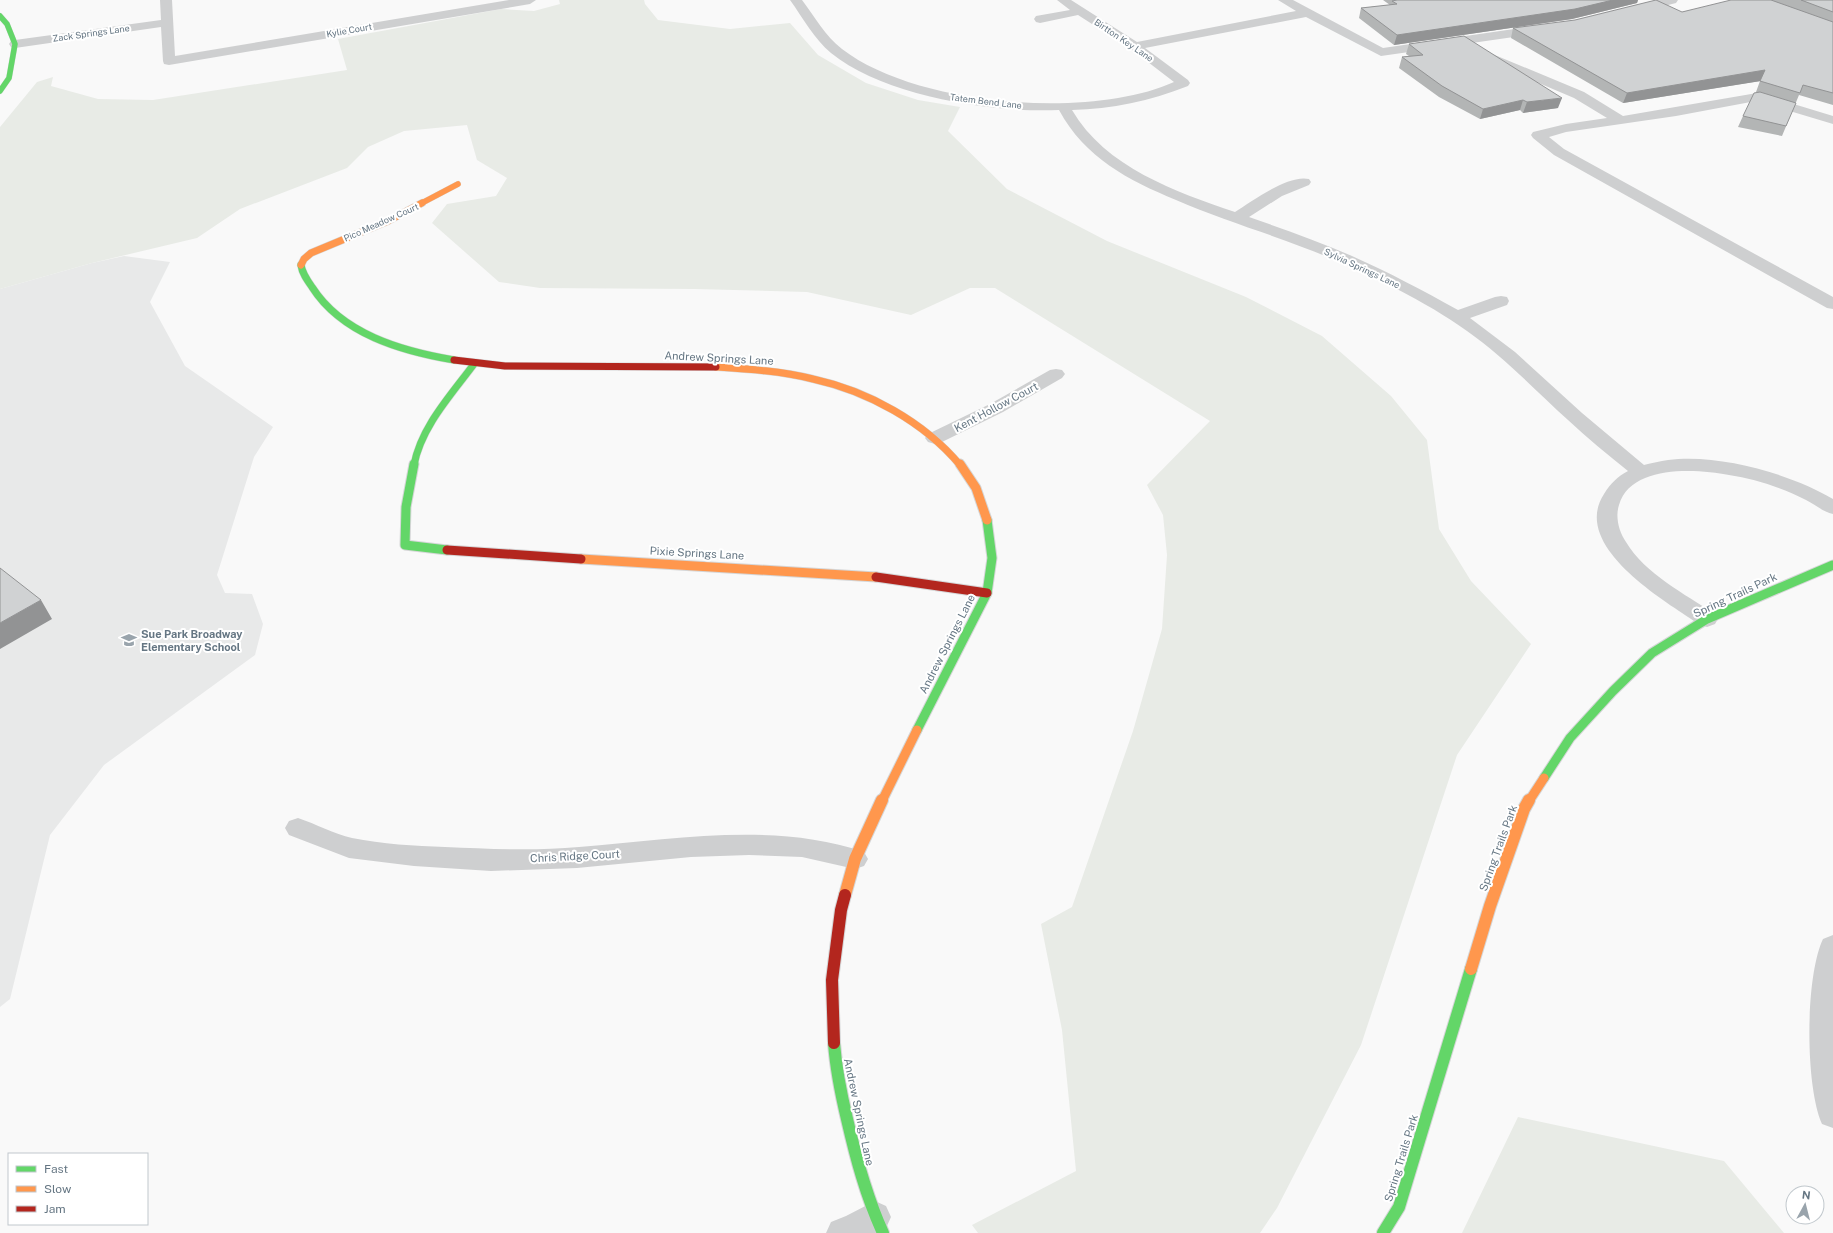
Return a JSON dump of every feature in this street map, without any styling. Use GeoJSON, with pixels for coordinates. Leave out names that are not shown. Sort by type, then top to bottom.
{"type":"FeatureCollection","features":[{"type":"Feature","properties":{"kind":"street"},"geometry":{"type":"LineString","coordinates":[[166,0],[166,23]]}},
{"type":"Feature","properties":{"kind":"street","name":"Kylie Court"},"geometry":{"type":"LineString","coordinates":[[166,23],[169,61],[530,0]]}},
{"type":"Feature","properties":{"kind":"street","name":"Tatem Bend Lane"},"geometry":{"type":"LineString","coordinates":[[796,0],[831,47],[874,74],[904,85],[970,101],[1063,106],[1125,100],[1159,93],[1184,83]]}},
{"type":"Feature","properties":{"kind":"street","name":"Birtton Key Lane"},"geometry":{"type":"LineString","coordinates":[[1063,0],[1135,46],[1184,83]]}},
{"type":"Feature","properties":{"kind":"street"},"geometry":{"type":"LineString","coordinates":[[1284,0],[1381,52],[1557,27]]}},
{"type":"Feature","properties":{"kind":"street"},"geometry":{"type":"LineString","coordinates":[[1618,13],[1672,0]]}},
{"type":"Feature","properties":{"kind":"street"},"geometry":{"type":"LineString","coordinates":[[1040,19],[1081,11]]}},
{"type":"Feature","properties":{"kind":"street"},"geometry":{"type":"LineString","coordinates":[[1135,46],[1307,13]]}},
{"type":"Feature","properties":{"kind":"street"},"geometry":{"type":"LineString","coordinates":[[0,16],[7,24],[15,44],[9,78],[0,91]]}},
{"type":"Feature","properties":{"kind":"street","name":"Zack Springs Lane"},"geometry":{"type":"LineString","coordinates":[[15,44],[166,23]]}},
{"type":"Feature","properties":{"kind":"street"},"geometry":{"type":"LineString","coordinates":[[1464,40],[1493,59],[1579,95],[1620,120]]}},
{"type":"Feature","properties":{"kind":"street"},"geometry":{"type":"LineString","coordinates":[[1833,120],[1757,97],[1676,112],[1566,128],[1538,136],[1559,152],[1833,304]]}},
{"type":"Feature","properties":{"kind":"street","name":"Sylvia Springs Lane"},"geometry":{"type":"LineString","coordinates":[[1063,106],[1084,138],[1106,157],[1134,175],[1175,194],[1311,244],[1367,269],[1456,317],[1499,348],[1531,374],[1592,432],[1641,472]]}},
{"type":"Feature","properties":{"kind":"street"},"geometry":{"type":"LineString","coordinates":[[1237,218],[1268,196],[1287,187],[1304,182]]}},
{"type":"Feature","properties":{"kind":"street","name":"Pico Meadow Court"},"geometry":{"type":"LineString","coordinates":[[304,259],[312,253],[415,208],[458,184]]}},
{"type":"Feature","properties":{"kind":"street","name":"Andrew Springs Lane"},"geometry":{"type":"LineString","coordinates":[[304,259],[300,266],[303,274],[315,295],[335,314],[367,335],[407,351],[474,364],[505,366],[716,367],[765,370],[812,378],[856,393],[904,415],[935,438],[956,459],[976,489],[988,521],[992,558],[986,593],[897,768],[856,859],[841,910],[832,980],[835,1067],[856,1161],[879,1225]]}},
{"type":"Feature","properties":{"kind":"street"},"geometry":{"type":"LineString","coordinates":[[1456,317],[1501,301]]}},
{"type":"Feature","properties":{"kind":"street","name":"Pixie Springs Lane"},"geometry":{"type":"LineString","coordinates":[[474,364],[435,416],[416,455],[406,507],[405,546],[464,552],[830,573],[902,580],[986,593]]}},
{"type":"Feature","properties":{"kind":"street","name":"Kent Hollow Court"},"geometry":{"type":"LineString","coordinates":[[935,438],[970,423],[1010,402],[1056,374]]}},
{"type":"Feature","properties":{"kind":"street"},"geometry":{"type":"LineString","coordinates":[[1707,620],[1638,570],[1616,544],[1606,520],[1609,500],[1623,482],[1641,472],[1676,465],[1716,467],[1759,475],[1792,486],[1825,502],[1833,508]]}},
{"type":"Feature","properties":{"kind":"street","name":"Spring Trails Park"},"geometry":{"type":"LineString","coordinates":[[1384,1233],[1399,1207],[1490,906],[1524,808],[1570,738],[1613,691],[1652,653],[1707,620],[1833,565]]}},
{"type":"Feature","properties":{"kind":"street","name":"Chris Ridge Court"},"geometry":{"type":"LineString","coordinates":[[298,828],[348,848],[414,856],[483,860],[578,858],[691,847],[749,845],[802,847],[856,859]]}},
{"type":"Feature","properties":{"kind":"street"},"geometry":{"type":"LineString","coordinates":[[1833,947],[1824,999],[1826,1076],[1833,1114]]}},
{"type":"Feature","properties":{"kind":"street"},"geometry":{"type":"LineString","coordinates":[[842,1233],[879,1225]]}},
{"type":"Feature","properties":{"kind":"shaded area"},"geometry":{"type":"Polygon","coordinates":[[[559,0],[644,0],[645,4],[658,20],[730,29],[790,23],[818,55],[866,83],[918,100],[960,107],[948,131],[1007,189],[1107,241],[1246,297],[1322,336],[1391,396],[1427,440],[1439,529],[1471,581],[1531,644],[1457,755],[1361,1045],[1277,1208],[1260,1233],[978,1233],[972,1225],[1076,1171],[1062,1030],[1041,924],[1072,907],[1133,731],[1162,629],[1167,555],[1163,515],[1147,485],[1210,421],[995,288],[970,288],[911,315],[807,292],[694,289],[540,288],[499,282],[432,223],[447,204],[496,196],[507,178],[477,160],[467,125],[404,131],[368,147],[347,168],[240,209],[197,238],[92,263],[0,289],[0,127],[37,82],[53,77],[51,86],[98,99],[153,100],[347,70],[338,39],[501,9],[534,11],[560,4],[559,0]]]}},
{"type":"Feature","properties":{"kind":"shaded area","name":"Sue Park Broadway Elementary School"},"geometry":{"type":"Polygon","coordinates":[[[124,256],[170,262],[150,302],[185,366],[273,427],[254,457],[217,575],[225,593],[252,594],[263,624],[255,655],[104,765],[50,835],[10,999],[0,1007],[0,289],[92,263],[124,256]]]}},
{"type":"Feature","properties":{"kind":"shaded area"},"geometry":{"type":"Polygon","coordinates":[[[1518,1117],[1724,1161],[1784,1233],[1462,1233],[1518,1117]]]}},
{"type":"Feature","properties":{"kind":"building"},"geometry":{"type":"Polygon","coordinates":[[[1613,0],[1575,9],[1397,35],[1361,8],[1397,4],[1392,1],[1613,0]]]}},
{"type":"Feature","properties":{"kind":"building"},"geometry":{"type":"Polygon","coordinates":[[[1656,0],[1682,12],[1731,0],[1771,0],[1833,22],[1833,93],[1803,85],[1800,93],[1760,81],[1765,70],[1627,93],[1513,28],[1575,20],[1656,0]]]}},
{"type":"Feature","properties":{"kind":"building"},"geometry":{"type":"Polygon","coordinates":[[[1801,0],[1833,0],[1833,12],[1801,0]]]}},
{"type":"Feature","properties":{"kind":"building"},"geometry":{"type":"Polygon","coordinates":[[[1464,36],[1562,98],[1527,102],[1523,100],[1483,109],[1442,86],[1402,57],[1423,55],[1409,44],[1464,36]]]}},
{"type":"Feature","properties":{"kind":"building"},"geometry":{"type":"Polygon","coordinates":[[[1760,92],[1796,103],[1786,126],[1743,116],[1754,93],[1760,92]]]}},
{"type":"Feature","properties":{"kind":"building"},"geometry":{"type":"Polygon","coordinates":[[[0,568],[41,600],[0,623],[0,568]]]}},
{"type":"Feature","properties":{"kind":"traffic: fast"},"geometry":{"type":"LineString","coordinates":[[0,16],[7,24],[15,44],[9,78],[0,91]]}},
{"type":"Feature","properties":{"kind":"traffic: fast"},"geometry":{"type":"LineString","coordinates":[[301,265],[304,275],[319,298],[334,313],[351,326],[392,345],[413,352],[454,360]]}},
{"type":"Feature","properties":{"kind":"traffic: fast"},"geometry":{"type":"LineString","coordinates":[[447,550],[405,545],[406,507],[416,455],[435,416],[474,364]]}},
{"type":"Feature","properties":{"kind":"traffic: fast"},"geometry":{"type":"LineString","coordinates":[[917,730],[987,593],[992,558],[987,520]]}},
{"type":"Feature","properties":{"kind":"traffic: fast"},"geometry":{"type":"LineString","coordinates":[[1544,778],[1570,738],[1613,691],[1652,653],[1707,619],[1833,565]]}},
{"type":"Feature","properties":{"kind":"traffic: fast"},"geometry":{"type":"LineString","coordinates":[[1383,1233],[1399,1207],[1471,969]]}},
{"type":"Feature","properties":{"kind":"traffic: fast"},"geometry":{"type":"LineString","coordinates":[[834,1043],[839,1081],[857,1163],[871,1205],[883,1233]]}},
{"type":"Feature","properties":{"kind":"traffic: slow"},"geometry":{"type":"LineString","coordinates":[[301,265],[304,259],[311,253],[388,221],[458,184]]}},
{"type":"Feature","properties":{"kind":"traffic: slow"},"geometry":{"type":"LineString","coordinates":[[716,367],[775,372],[814,379],[842,388],[882,404],[918,426],[935,439],[950,454],[964,470],[976,488],[987,520]]}},
{"type":"Feature","properties":{"kind":"traffic: slow"},"geometry":{"type":"LineString","coordinates":[[581,559],[876,577]]}},
{"type":"Feature","properties":{"kind":"traffic: slow"},"geometry":{"type":"LineString","coordinates":[[845,895],[855,859],[897,768],[917,730]]}},
{"type":"Feature","properties":{"kind":"traffic: slow"},"geometry":{"type":"LineString","coordinates":[[1471,969],[1490,906],[1524,809],[1544,778]]}},
{"type":"Feature","properties":{"kind":"traffic: jam"},"geometry":{"type":"LineString","coordinates":[[454,360],[505,366],[716,367]]}},
{"type":"Feature","properties":{"kind":"traffic: jam"},"geometry":{"type":"LineString","coordinates":[[447,550],[581,559]]}},
{"type":"Feature","properties":{"kind":"traffic: jam"},"geometry":{"type":"LineString","coordinates":[[876,577],[987,593]]}},
{"type":"Feature","properties":{"kind":"traffic: jam"},"geometry":{"type":"LineString","coordinates":[[834,1043],[832,980],[841,910],[845,895]]}},
{"type":"Feature","properties":{"kind":"place","name":"Sue Park Broadway Elementary School"},"geometry":{"type":"Point","coordinates":[129,640]}}]}
